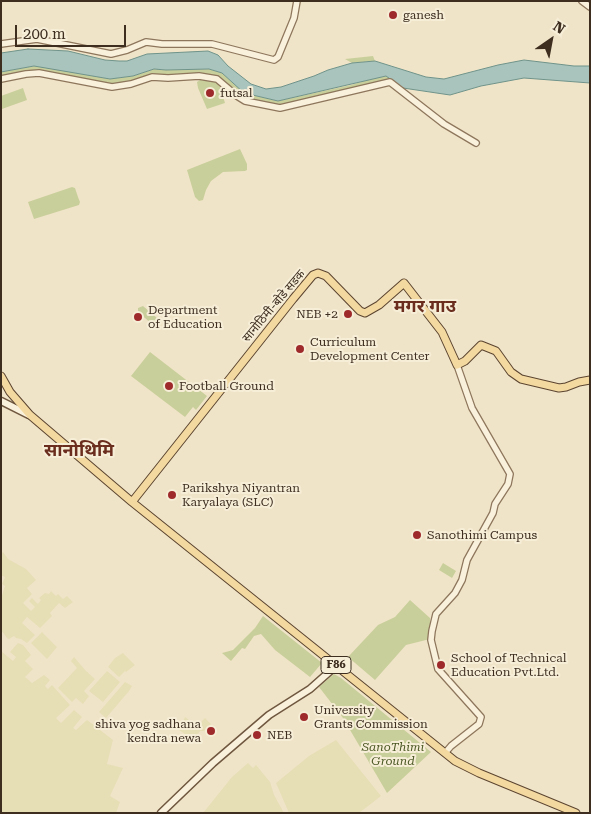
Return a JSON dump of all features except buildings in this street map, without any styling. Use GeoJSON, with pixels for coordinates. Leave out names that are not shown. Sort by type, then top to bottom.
{"type":"FeatureCollection","features":[{"type":"Feature","properties":{"kind":"main road","name":"सानोठिमी-बोडे सडक"},"geometry":{"type":"LineString","coordinates":[[132,502],[230,377],[315,274],[321,273],[326,276],[365,313],[379,305],[404,282],[442,332],[457,365]]}},
{"type":"Feature","properties":{"kind":"main road"},"geometry":{"type":"LineString","coordinates":[[457,365],[465,361],[481,345],[496,351],[511,372],[521,379],[559,388],[590,380]]}},
{"type":"Feature","properties":{"kind":"main road","name":"F86"},"geometry":{"type":"LineString","coordinates":[[1,376],[10,392],[30,415],[132,502],[445,752],[465,767],[576,813]]}},
{"type":"Feature","properties":{"kind":"main road"},"geometry":{"type":"LineString","coordinates":[[1,401],[30,415]]}},
{"type":"Feature","properties":{"kind":"main road"},"geometry":{"type":"LineString","coordinates":[[161,813],[269,715],[310,689],[337,665]]}},
{"type":"Feature","properties":{"kind":"street"},"geometry":{"type":"LineString","coordinates":[[1,44],[37,38],[111,54],[146,42],[162,44],[212,44],[274,60],[278,57],[294,18],[296,1]]}},
{"type":"Feature","properties":{"kind":"street"},"geometry":{"type":"LineString","coordinates":[[582,1],[590,8]]}},
{"type":"Feature","properties":{"kind":"street"},"geometry":{"type":"LineString","coordinates":[[1,79],[39,73],[112,87],[131,84],[152,77],[199,76],[217,79],[245,101],[280,108],[390,82],[444,124],[476,143]]}},
{"type":"Feature","properties":{"kind":"street"},"geometry":{"type":"LineString","coordinates":[[445,752],[479,724],[481,717],[438,669],[431,640],[432,631],[436,614],[455,593],[462,580],[467,560],[493,513],[495,504],[508,484],[510,474],[472,408],[457,365]]}},
{"type":"Feature","properties":{"kind":"shaded area"},"geometry":{"type":"Polygon","coordinates":[[[3,552],[8,559],[26,569],[36,580],[27,588],[32,594],[23,603],[31,611],[35,607],[29,601],[32,598],[38,604],[41,600],[39,598],[45,593],[49,594],[51,591],[63,599],[67,596],[73,602],[65,608],[59,603],[50,613],[52,616],[40,628],[27,617],[22,623],[35,635],[27,643],[14,636],[9,639],[7,638],[1,630],[1,598],[5,586],[2,584],[5,577],[1,575],[1,554],[3,552]]]}},
{"type":"Feature","properties":{"kind":"shaded area"},"geometry":{"type":"Polygon","coordinates":[[[42,632],[57,647],[47,659],[31,643],[42,632]]]}},
{"type":"Feature","properties":{"kind":"shaded area"},"geometry":{"type":"Polygon","coordinates":[[[18,643],[23,645],[31,655],[25,661],[33,669],[25,677],[32,683],[44,675],[50,680],[45,686],[48,689],[52,685],[70,705],[56,718],[61,723],[74,710],[82,717],[73,728],[76,730],[87,720],[113,740],[107,764],[123,768],[110,796],[120,802],[116,813],[1,813],[1,651],[13,661],[16,657],[10,652],[18,643]]]}},
{"type":"Feature","properties":{"kind":"shaded area"},"geometry":{"type":"Polygon","coordinates":[[[123,653],[135,665],[119,677],[108,667],[115,658],[123,653]]]}},
{"type":"Feature","properties":{"kind":"shaded area"},"geometry":{"type":"Polygon","coordinates":[[[74,657],[95,679],[84,691],[89,696],[83,704],[76,698],[72,702],[58,688],[77,668],[71,661],[74,657]]]}},
{"type":"Feature","properties":{"kind":"shaded area"},"geometry":{"type":"Polygon","coordinates":[[[107,671],[120,682],[103,702],[89,691],[107,671]]]}},
{"type":"Feature","properties":{"kind":"shaded area"},"geometry":{"type":"Polygon","coordinates":[[[125,682],[132,686],[106,718],[99,712],[125,682]]]}},
{"type":"Feature","properties":{"kind":"shaded area"},"geometry":{"type":"Polygon","coordinates":[[[185,717],[197,726],[205,718],[211,724],[204,731],[200,731],[194,740],[179,730],[185,717]]]}},
{"type":"Feature","properties":{"kind":"shaded area"},"geometry":{"type":"Polygon","coordinates":[[[336,740],[381,796],[359,813],[289,813],[276,783],[309,756],[336,740]]]}},
{"type":"Feature","properties":{"kind":"shaded area"},"geometry":{"type":"Polygon","coordinates":[[[248,763],[253,768],[256,765],[270,782],[274,795],[284,813],[203,813],[232,777],[248,763]]]}},
{"type":"Feature","properties":{"kind":"green space"},"geometry":{"type":"Polygon","coordinates":[[[373,56],[375,61],[352,63],[345,59],[373,56]]]}},
{"type":"Feature","properties":{"kind":"green space"},"geometry":{"type":"Polygon","coordinates":[[[34,66],[110,79],[133,76],[154,69],[209,69],[222,73],[244,93],[278,101],[351,85],[377,77],[387,76],[392,79],[280,106],[245,99],[219,77],[204,74],[167,76],[153,74],[132,81],[112,84],[59,74],[1,77],[1,72],[34,66]]]}},
{"type":"Feature","properties":{"kind":"green space"},"geometry":{"type":"Polygon","coordinates":[[[200,80],[214,81],[219,84],[225,103],[207,109],[198,88],[197,82],[200,80]]]}},
{"type":"Feature","properties":{"kind":"green space"},"geometry":{"type":"Polygon","coordinates":[[[23,88],[27,100],[2,109],[1,96],[23,88]]]}},
{"type":"Feature","properties":{"kind":"green space"},"geometry":{"type":"Polygon","coordinates":[[[240,149],[247,164],[247,170],[223,172],[211,181],[203,200],[199,201],[195,197],[187,170],[240,149]]]}},
{"type":"Feature","properties":{"kind":"green space"},"geometry":{"type":"Polygon","coordinates":[[[72,187],[75,188],[80,202],[79,205],[34,219],[28,202],[72,187]]]}},
{"type":"Feature","properties":{"kind":"green space"},"geometry":{"type":"Polygon","coordinates":[[[143,306],[157,318],[155,323],[152,324],[138,312],[138,308],[143,306]]]}},
{"type":"Feature","properties":{"kind":"green space","name":"Football Ground"},"geometry":{"type":"Polygon","coordinates":[[[150,352],[207,396],[196,410],[193,407],[185,417],[131,376],[150,352]]]}},
{"type":"Feature","properties":{"kind":"green space"},"geometry":{"type":"Polygon","coordinates":[[[443,563],[456,571],[452,578],[439,570],[443,563]]]}},
{"type":"Feature","properties":{"kind":"green space"},"geometry":{"type":"Polygon","coordinates":[[[410,600],[430,618],[430,639],[406,645],[375,680],[348,657],[378,625],[395,617],[410,600]]]}},
{"type":"Feature","properties":{"kind":"green space"},"geometry":{"type":"Polygon","coordinates":[[[263,616],[322,663],[310,677],[275,650],[261,634],[254,636],[245,649],[242,648],[231,661],[222,653],[233,650],[255,628],[263,616]]]}},
{"type":"Feature","properties":{"kind":"green space","name":"SanoThimi Ground"},"geometry":{"type":"Polygon","coordinates":[[[334,674],[431,752],[387,793],[343,718],[319,687],[334,674]]]}},
{"type":"Feature","properties":{"kind":"water"},"geometry":{"type":"Polygon","coordinates":[[[28,49],[68,51],[105,60],[119,61],[127,61],[147,54],[208,51],[218,55],[228,66],[251,84],[266,89],[281,87],[352,63],[375,61],[426,77],[444,79],[524,60],[590,66],[590,83],[524,78],[481,86],[450,95],[403,88],[386,76],[278,101],[244,93],[222,73],[209,69],[154,69],[133,76],[110,79],[34,66],[1,72],[1,53],[28,49]]]}},
{"type":"Feature","properties":{"kind":"place","name":"ganesh"},"geometry":{"type":"Point","coordinates":[393,15]}},
{"type":"Feature","properties":{"kind":"place","name":"futsal"},"geometry":{"type":"Point","coordinates":[210,93]}},
{"type":"Feature","properties":{"kind":"place","name":"NEB +2"},"geometry":{"type":"Point","coordinates":[348,314]}},
{"type":"Feature","properties":{"kind":"place","name":"Department of Education"},"geometry":{"type":"Point","coordinates":[138,317]}},
{"type":"Feature","properties":{"kind":"place","name":"Curriculum Development Center"},"geometry":{"type":"Point","coordinates":[300,349]}},
{"type":"Feature","properties":{"kind":"place","name":"Football Ground"},"geometry":{"type":"Point","coordinates":[169,386]}},
{"type":"Feature","properties":{"kind":"place","name":"Parikshya Niyantran Karyalaya (SLC)"},"geometry":{"type":"Point","coordinates":[172,495]}},
{"type":"Feature","properties":{"kind":"place","name":"Sanothimi Campus"},"geometry":{"type":"Point","coordinates":[417,535]}},
{"type":"Feature","properties":{"kind":"place","name":"School of Technical Education Pvt.Ltd."},"geometry":{"type":"Point","coordinates":[441,665]}},
{"type":"Feature","properties":{"kind":"place","name":"University Grants Commission"},"geometry":{"type":"Point","coordinates":[304,717]}},
{"type":"Feature","properties":{"kind":"place","name":"shiva yog sadhana kendra newa"},"geometry":{"type":"Point","coordinates":[211,731]}},
{"type":"Feature","properties":{"kind":"place","name":"NEB"},"geometry":{"type":"Point","coordinates":[257,735]}},
{"type":"Feature","properties":{"kind":"district","name":"मगर गाउ"},"geometry":{"type":"Point","coordinates":[425,307]}},
{"type":"Feature","properties":{"kind":"district","name":"सानोथिमि"},"geometry":{"type":"Point","coordinates":[79,451]}}]}
